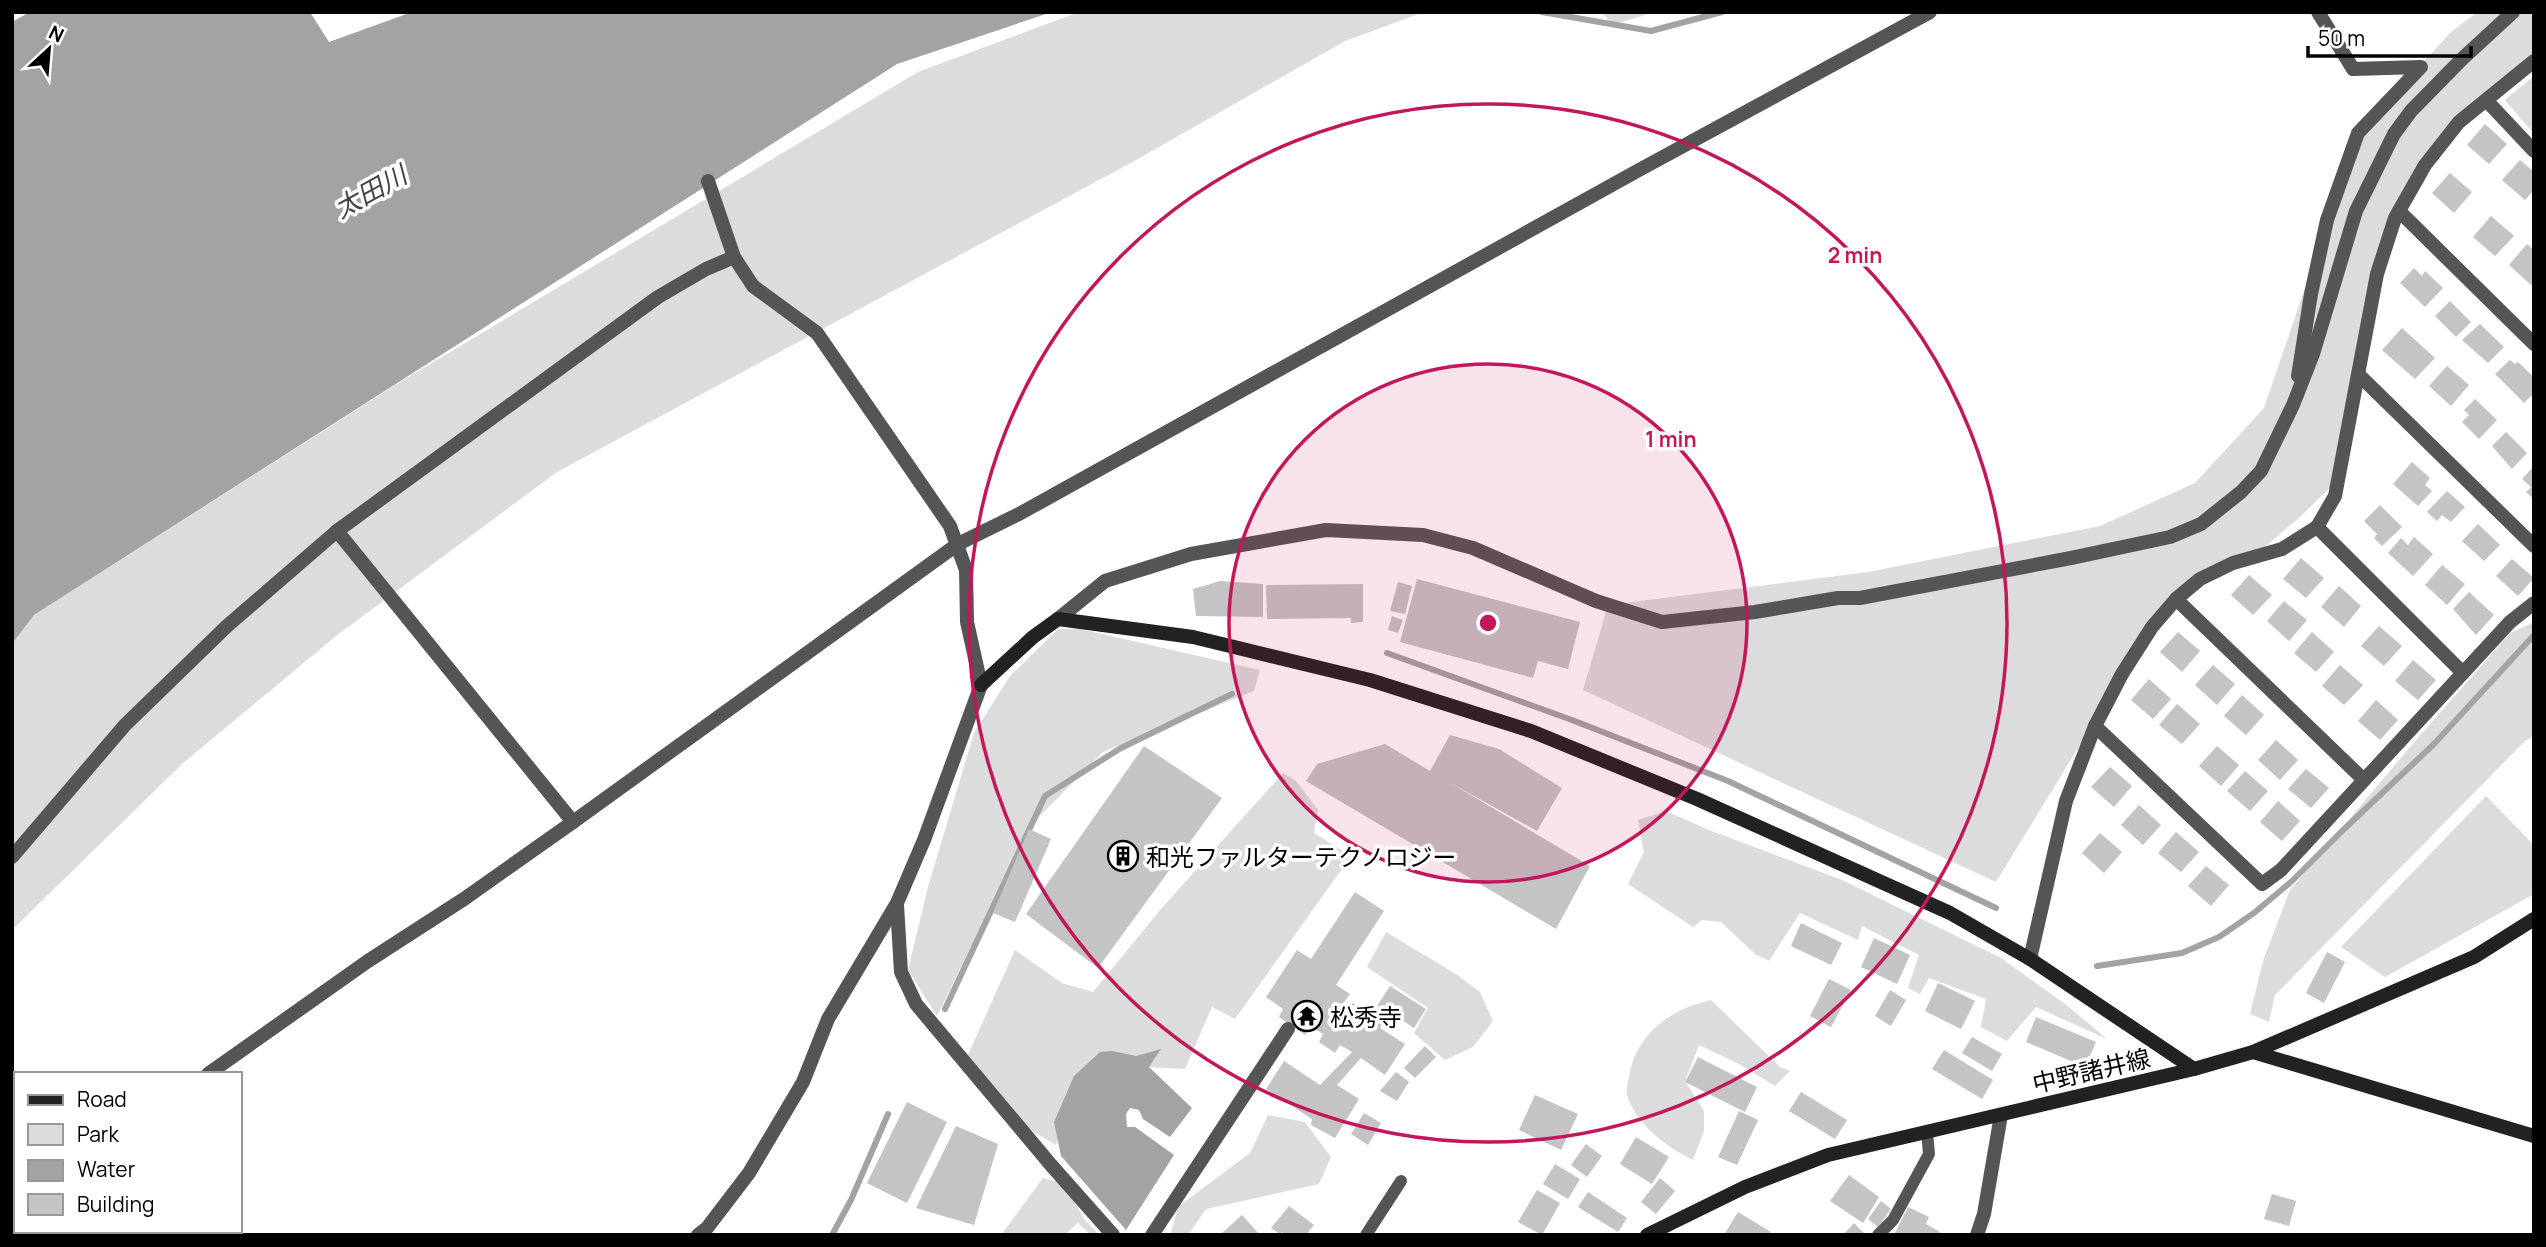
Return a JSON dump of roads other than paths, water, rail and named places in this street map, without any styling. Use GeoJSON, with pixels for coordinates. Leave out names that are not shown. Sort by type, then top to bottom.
{"type":"FeatureCollection","features":[{"type":"Feature","properties":{"kind":"street"},"geometry":{"type":"LineString","coordinates":[[211,1072],[573,822],[958,544],[1031,507],[1930,12]]}},
{"type":"Feature","properties":{"kind":"street"},"geometry":{"type":"LineString","coordinates":[[2293,405],[2311,294],[2327,220],[2358,133],[2421,67],[2353,69],[2318,12]]}},
{"type":"Feature","properties":{"kind":"street"},"geometry":{"type":"LineString","coordinates":[[698,1235],[707,1228],[749,1173],[803,1082],[828,1019],[897,903],[924,840],[981,685],[1032,637],[1105,581],[1191,554],[1326,530],[1423,535],[1473,548],[1596,601],[1662,622],[1755,612],[1838,598],[1860,598],[2170,537],[2201,524],[2241,492],[2261,471],[2293,405],[2313,354],[2356,211],[2394,134],[2411,111],[2513,12]]}},
{"type":"Feature","properties":{"kind":"street"},"geometry":{"type":"LineString","coordinates":[[2031,959],[2066,802],[2095,726],[2122,674],[2152,627],[2176,599],[2200,579],[2233,563],[2282,549],[2317,527],[2334,496],[2377,274],[2399,211],[2425,165],[2459,122],[2534,61]]}},
{"type":"Feature","properties":{"kind":"street"},"geometry":{"type":"LineString","coordinates":[[2486,100],[2534,151]]}},
{"type":"Feature","properties":{"kind":"street"},"geometry":{"type":"LineString","coordinates":[[708,181],[734,257],[753,286],[817,333],[950,526],[966,570],[967,622],[981,685]]}},
{"type":"Feature","properties":{"kind":"street"},"geometry":{"type":"LineString","coordinates":[[2399,211],[2534,344]]}},
{"type":"Feature","properties":{"kind":"street"},"geometry":{"type":"LineString","coordinates":[[12,857],[125,725],[228,626],[337,531],[658,297],[705,269],[734,257]]}},
{"type":"Feature","properties":{"kind":"street"},"geometry":{"type":"LineString","coordinates":[[2359,375],[2534,546]]}},
{"type":"Feature","properties":{"kind":"street"},"geometry":{"type":"LineString","coordinates":[[2317,527],[2463,673]]}},
{"type":"Feature","properties":{"kind":"street"},"geometry":{"type":"LineString","coordinates":[[337,531],[573,822]]}},
{"type":"Feature","properties":{"kind":"street"},"geometry":{"type":"LineString","coordinates":[[2176,599],[2364,780]]}},
{"type":"Feature","properties":{"kind":"street"},"geometry":{"type":"LineString","coordinates":[[2095,726],[2262,884],[2281,870],[2510,622],[2534,603]]}},
{"type":"Feature","properties":{"kind":"street"},"geometry":{"type":"LineString","coordinates":[[1058,619],[1193,637],[1370,680],[1531,731],[1697,799],[1937,907],[2031,959],[2194,1069]]}},
{"type":"Feature","properties":{"kind":"street"},"geometry":{"type":"LineString","coordinates":[[897,903],[901,972],[916,1004],[1113,1235]]}},
{"type":"Feature","properties":{"kind":"street","name":"中野諸井線"},"geometry":{"type":"LineString","coordinates":[[1647,1235],[1745,1186],[1828,1155],[2194,1069],[2253,1052],[2474,957],[2534,919]]}},
{"type":"Feature","properties":{"kind":"street"},"geometry":{"type":"LineString","coordinates":[[1152,1235],[1288,1029]]}},
{"type":"Feature","properties":{"kind":"street"},"geometry":{"type":"LineString","coordinates":[[2253,1052],[2534,1136]]}},
{"type":"Feature","properties":{"kind":"street"},"geometry":{"type":"LineString","coordinates":[[1977,1235],[1984,1214],[2001,1115]]}},
{"type":"Feature","properties":{"kind":"lane"},"geometry":{"type":"LineString","coordinates":[[1878,1235],[1893,1220],[1929,1154],[1927,1132]]}},
{"type":"Feature","properties":{"kind":"lane"},"geometry":{"type":"LineString","coordinates":[[1366,1235],[1401,1181]]}},
{"type":"Feature","properties":{"kind":"water","name":"太田川"},"geometry":{"type":"Polygon","coordinates":[[[30,12],[310,12],[329,42],[412,12],[1052,12],[897,64],[34,615],[12,644],[12,22],[30,12]]]}},
{"type":"Feature","properties":{"kind":"water"},"geometry":{"type":"Polygon","coordinates":[[[1161,1049],[1149,1067],[1192,1108],[1170,1137],[1143,1119],[1139,1110],[1130,1108],[1126,1114],[1127,1127],[1135,1127],[1174,1155],[1126,1230],[1061,1156],[1054,1122],[1074,1076],[1100,1052],[1112,1051],[1136,1056],[1161,1049]]]}},
{"type":"Feature","properties":{"kind":"waterway"},"geometry":{"type":"LineString","coordinates":[[1542,12],[1651,31],[1722,12]]}},
{"type":"Feature","properties":{"kind":"waterway"},"geometry":{"type":"LineString","coordinates":[[2097,966],[2182,953],[2219,937],[2254,913],[2292,881],[2434,744],[2534,635]]}},
{"type":"Feature","properties":{"kind":"waterway"},"geometry":{"type":"LineString","coordinates":[[1387,653],[1572,720],[1728,781],[1996,908]]}},
{"type":"Feature","properties":{"kind":"waterway"},"geometry":{"type":"LineString","coordinates":[[945,1009],[1045,796],[1121,748],[1232,694]]}},
{"type":"Feature","properties":{"kind":"waterway"},"geometry":{"type":"LineString","coordinates":[[832,1235],[851,1200],[888,1114]]}},
{"type":"Feature","properties":{"kind":"place","name":"和光ファルターテクノロジー"},"geometry":{"type":"Point","coordinates":[1123,856]}},
{"type":"Feature","properties":{"kind":"place","name":"松秀寺"},"geometry":{"type":"Point","coordinates":[1307,1016]}}]}
